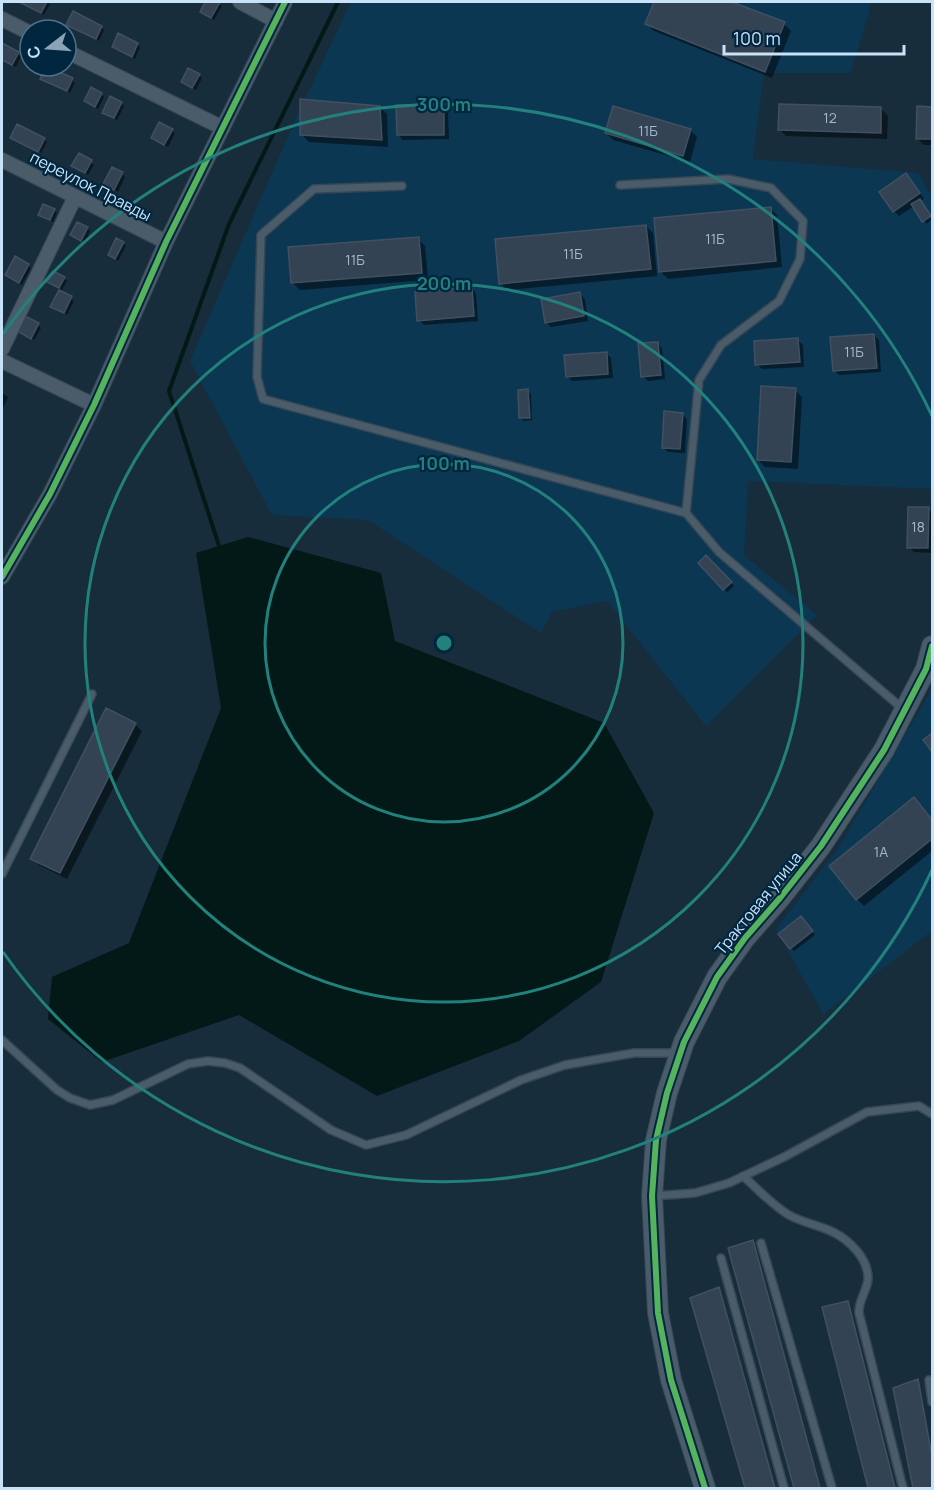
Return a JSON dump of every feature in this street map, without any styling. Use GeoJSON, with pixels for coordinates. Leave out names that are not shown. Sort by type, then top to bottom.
{"type":"FeatureCollection","features":[{"type":"Feature","properties":{"kind":"street"},"geometry":{"type":"LineString","coordinates":[[240,2],[276,21]]}},
{"type":"Feature","properties":{"kind":"street"},"geometry":{"type":"LineString","coordinates":[[2,577],[50,494],[93,405],[166,242],[285,2]]}},
{"type":"Feature","properties":{"kind":"street"},"geometry":{"type":"LineString","coordinates":[[2,19],[18,27]]}},
{"type":"Feature","properties":{"kind":"street"},"geometry":{"type":"LineString","coordinates":[[78,57],[223,129]]}},
{"type":"Feature","properties":{"kind":"street","name":"переулок Правды"},"geometry":{"type":"LineString","coordinates":[[2,160],[166,242]]}},
{"type":"Feature","properties":{"kind":"street"},"geometry":{"type":"LineString","coordinates":[[2,349],[75,197]]}},
{"type":"Feature","properties":{"kind":"street"},"geometry":{"type":"LineString","coordinates":[[2,361],[93,405]]}},
{"type":"Feature","properties":{"kind":"street","name":"Трактовая улица"},"geometry":{"type":"LineString","coordinates":[[705,1488],[671,1380],[658,1313],[652,1196],[656,1140],[668,1093],[684,1041],[717,977],[745,938],[821,846],[884,750],[926,669],[933,646]]}},
{"type":"Feature","properties":{"kind":"lane"},"geometry":{"type":"LineString","coordinates":[[620,184],[729,179],[771,188],[803,220],[800,259],[778,301],[721,345],[699,380],[686,513]]}},
{"type":"Feature","properties":{"kind":"lane"},"geometry":{"type":"LineString","coordinates":[[402,186],[314,189],[261,235],[256,377],[263,399],[686,513],[719,552],[905,711]]}},
{"type":"Feature","properties":{"kind":"lane"},"geometry":{"type":"LineString","coordinates":[[2,873],[92,694]]}},
{"type":"Feature","properties":{"kind":"lane"},"geometry":{"type":"LineString","coordinates":[[2,1040],[57,1090],[70,1098],[90,1105],[113,1100],[188,1064],[208,1061],[225,1063],[240,1068],[331,1130],[366,1144],[405,1135],[521,1080],[565,1065],[634,1053],[680,1053]]}},
{"type":"Feature","properties":{"kind":"lane"},"geometry":{"type":"LineString","coordinates":[[652,1196],[695,1193],[743,1176],[784,1157],[867,1112],[919,1106],[933,1114]]}},
{"type":"Feature","properties":{"kind":"lane"},"geometry":{"type":"LineString","coordinates":[[743,1176],[787,1214],[806,1224],[831,1231],[849,1242],[866,1267],[868,1280],[859,1306],[859,1313],[903,1488]]}},
{"type":"Feature","properties":{"kind":"lane"},"geometry":{"type":"LineString","coordinates":[[761,1243],[832,1488]]}},
{"type":"Feature","properties":{"kind":"lane"},"geometry":{"type":"LineString","coordinates":[[721,1258],[784,1488]]}},
{"type":"Feature","properties":{"kind":"lane"},"geometry":{"type":"LineString","coordinates":[[929,1380],[933,1402]]}},
{"type":"Feature","properties":{"kind":"shaded area","name":"11Б"},"geometry":{"type":"Polygon","coordinates":[[[351,2],[872,2],[851,73],[764,73],[753,159],[918,173],[932,197],[932,489],[748,481],[744,555],[817,615],[706,726],[607,601],[552,612],[541,633],[368,520],[272,515],[190,361],[293,125],[351,2]]]}},
{"type":"Feature","properties":{"kind":"shaded area"},"geometry":{"type":"Polygon","coordinates":[[[248,537],[381,573],[395,641],[604,723],[654,813],[601,982],[519,1041],[377,1096],[239,1015],[102,1062],[48,1019],[52,977],[129,943],[221,708],[196,553],[248,537]]]}},
{"type":"Feature","properties":{"kind":"shaded area"},"geometry":{"type":"Polygon","coordinates":[[[932,689],[932,931],[823,1014],[776,929],[837,850],[932,689]]]}},
{"type":"Feature","properties":{"kind":"building"},"geometry":{"type":"Polygon","coordinates":[[[19,2],[47,2],[41,13],[19,2]]]}},
{"type":"Feature","properties":{"kind":"building"},"geometry":{"type":"Polygon","coordinates":[[[205,2],[220,2],[211,18],[200,12],[205,2]]]}},
{"type":"Feature","properties":{"kind":"building"},"geometry":{"type":"Polygon","coordinates":[[[654,2],[732,2],[785,22],[765,72],[645,24],[654,2]]]}},
{"type":"Feature","properties":{"kind":"building"},"geometry":{"type":"Polygon","coordinates":[[[73,11],[102,26],[96,39],[78,31],[78,18],[70,18],[73,11]]]}},
{"type":"Feature","properties":{"kind":"building"},"geometry":{"type":"Polygon","coordinates":[[[118,33],[138,43],[132,57],[112,47],[118,33]]]}},
{"type":"Feature","properties":{"kind":"building"},"geometry":{"type":"Polygon","coordinates":[[[2,43],[18,51],[12,65],[2,60],[2,43]]]}},
{"type":"Feature","properties":{"kind":"building"},"geometry":{"type":"Polygon","coordinates":[[[188,68],[200,74],[192,88],[181,82],[188,68]]]}},
{"type":"Feature","properties":{"kind":"building"},"geometry":{"type":"Polygon","coordinates":[[[40,78],[73,78],[67,91],[40,78]]]}},
{"type":"Feature","properties":{"kind":"building"},"geometry":{"type":"Polygon","coordinates":[[[91,87],[102,93],[95,107],[84,101],[91,87]]]}},
{"type":"Feature","properties":{"kind":"building"},"geometry":{"type":"Polygon","coordinates":[[[110,96],[122,102],[114,118],[102,113],[110,96]]]}},
{"type":"Feature","properties":{"kind":"building"},"geometry":{"type":"Polygon","coordinates":[[[300,99],[380,106],[382,140],[300,135],[300,99]]]}},
{"type":"Feature","properties":{"kind":"building"},"geometry":{"type":"Polygon","coordinates":[[[444,104],[444,135],[397,135],[396,105],[444,104]]]}},
{"type":"Feature","properties":{"kind":"building"},"geometry":{"type":"Polygon","coordinates":[[[779,104],[881,107],[881,133],[778,130],[779,104]]]}},
{"type":"Feature","properties":{"kind":"building"},"geometry":{"type":"Polygon","coordinates":[[[613,106],[691,129],[683,156],[605,133],[613,106]]]}},
{"type":"Feature","properties":{"kind":"building"},"geometry":{"type":"Polygon","coordinates":[[[917,106],[932,107],[932,139],[916,139],[917,106]]]}},
{"type":"Feature","properties":{"kind":"building"},"geometry":{"type":"Polygon","coordinates":[[[159,122],[173,129],[164,145],[151,138],[159,122]]]}},
{"type":"Feature","properties":{"kind":"building"},"geometry":{"type":"Polygon","coordinates":[[[17,124],[45,138],[38,152],[10,138],[17,124]]]}},
{"type":"Feature","properties":{"kind":"building"},"geometry":{"type":"Polygon","coordinates":[[[79,153],[92,160],[85,173],[71,166],[79,153]]]}},
{"type":"Feature","properties":{"kind":"building"},"geometry":{"type":"Polygon","coordinates":[[[112,167],[123,172],[114,190],[103,184],[112,167]]]}},
{"type":"Feature","properties":{"kind":"building"},"geometry":{"type":"Polygon","coordinates":[[[906,173],[920,193],[893,212],[879,192],[906,173]]]}},
{"type":"Feature","properties":{"kind":"building"},"geometry":{"type":"Polygon","coordinates":[[[920,199],[931,216],[922,222],[911,204],[920,199]]]}},
{"type":"Feature","properties":{"kind":"building"},"geometry":{"type":"Polygon","coordinates":[[[43,204],[55,209],[50,220],[38,215],[43,204]]]}},
{"type":"Feature","properties":{"kind":"building"},"geometry":{"type":"Polygon","coordinates":[[[771,207],[776,261],[659,272],[654,218],[771,207]]]}},
{"type":"Feature","properties":{"kind":"building"},"geometry":{"type":"Polygon","coordinates":[[[77,222],[88,227],[81,241],[70,235],[77,222]]]}},
{"type":"Feature","properties":{"kind":"building"},"geometry":{"type":"Polygon","coordinates":[[[646,225],[651,269],[499,284],[495,239],[646,225]]]}},
{"type":"Feature","properties":{"kind":"building"},"geometry":{"type":"Polygon","coordinates":[[[419,237],[422,273],[291,283],[288,247],[419,237]]]}},
{"type":"Feature","properties":{"kind":"building"},"geometry":{"type":"Polygon","coordinates":[[[116,238],[124,242],[115,259],[108,255],[116,238]]]}},
{"type":"Feature","properties":{"kind":"building"},"geometry":{"type":"Polygon","coordinates":[[[15,256],[29,264],[19,283],[5,275],[15,256]]]}},
{"type":"Feature","properties":{"kind":"building"},"geometry":{"type":"Polygon","coordinates":[[[53,271],[65,277],[59,288],[47,282],[53,271]]]}},
{"type":"Feature","properties":{"kind":"building"},"geometry":{"type":"Polygon","coordinates":[[[472,287],[474,316],[417,321],[415,292],[472,287]]]}},
{"type":"Feature","properties":{"kind":"building"},"geometry":{"type":"Polygon","coordinates":[[[59,290],[72,296],[64,313],[50,307],[59,290]]]}},
{"type":"Feature","properties":{"kind":"building"},"geometry":{"type":"Polygon","coordinates":[[[580,292],[584,316],[545,323],[541,299],[580,292]]]}},
{"type":"Feature","properties":{"kind":"building"},"geometry":{"type":"Polygon","coordinates":[[[25,316],[39,323],[31,339],[17,331],[25,316]]]}},
{"type":"Feature","properties":{"kind":"building"},"geometry":{"type":"Polygon","coordinates":[[[874,334],[877,368],[833,371],[830,337],[874,334]]]}},
{"type":"Feature","properties":{"kind":"building"},"geometry":{"type":"Polygon","coordinates":[[[798,338],[800,362],[755,365],[754,341],[798,338]]]}},
{"type":"Feature","properties":{"kind":"building"},"geometry":{"type":"Polygon","coordinates":[[[658,342],[661,375],[641,377],[638,343],[658,342]]]}},
{"type":"Feature","properties":{"kind":"building"},"geometry":{"type":"Polygon","coordinates":[[[607,352],[608,374],[566,377],[564,355],[607,352]]]}},
{"type":"Feature","properties":{"kind":"building"},"geometry":{"type":"Polygon","coordinates":[[[761,386],[796,388],[791,462],[757,460],[761,386]]]}},
{"type":"Feature","properties":{"kind":"building"},"geometry":{"type":"Polygon","coordinates":[[[528,389],[530,418],[519,418],[518,390],[528,389]]]}},
{"type":"Feature","properties":{"kind":"building"},"geometry":{"type":"Polygon","coordinates":[[[664,411],[683,413],[680,449],[662,448],[664,411]]]}},
{"type":"Feature","properties":{"kind":"building"},"geometry":{"type":"Polygon","coordinates":[[[908,507],[929,507],[928,548],[907,548],[908,507]]]}},
{"type":"Feature","properties":{"kind":"building"},"geometry":{"type":"Polygon","coordinates":[[[706,555],[732,582],[723,590],[698,563],[706,555]]]}},
{"type":"Feature","properties":{"kind":"building"},"geometry":{"type":"Polygon","coordinates":[[[106,708],[136,723],[60,873],[30,859],[106,708]]]}},
{"type":"Feature","properties":{"kind":"building"},"geometry":{"type":"Polygon","coordinates":[[[932,733],[932,752],[923,740],[932,733]]]}},
{"type":"Feature","properties":{"kind":"building"},"geometry":{"type":"Polygon","coordinates":[[[914,797],[932,820],[932,839],[856,900],[829,866],[914,797]]]}},
{"type":"Feature","properties":{"kind":"building"},"geometry":{"type":"Polygon","coordinates":[[[801,916],[813,931],[790,949],[778,934],[801,916]]]}},
{"type":"Feature","properties":{"kind":"building"},"geometry":{"type":"Polygon","coordinates":[[[753,1240],[820,1488],[794,1488],[728,1248],[753,1240]]]}},
{"type":"Feature","properties":{"kind":"building"},"geometry":{"type":"Polygon","coordinates":[[[719,1287],[775,1488],[745,1488],[690,1298],[719,1287]]]}},
{"type":"Feature","properties":{"kind":"building"},"geometry":{"type":"Polygon","coordinates":[[[848,1301],[895,1488],[868,1488],[822,1307],[848,1301]]]}},
{"type":"Feature","properties":{"kind":"building"},"geometry":{"type":"Polygon","coordinates":[[[918,1379],[932,1456],[932,1488],[913,1488],[893,1388],[918,1379]]]}},
{"type":"Feature","properties":{"kind":"waterway"},"geometry":{"type":"LineString","coordinates":[[219,546],[169,391],[229,224],[338,2]]}},
{"type":"Feature","properties":{"kind":"cycle path"},"geometry":{"type":"LineString","coordinates":[[2,577],[50,494],[94,405],[166,242],[285,2]]}},
{"type":"Feature","properties":{"kind":"cycle path"},"geometry":{"type":"LineString","coordinates":[[705,1488],[671,1380],[658,1313],[652,1196],[656,1140],[667,1093],[684,1042],[717,977],[745,938],[821,846],[884,750],[926,669],[932,646]]}}]}
